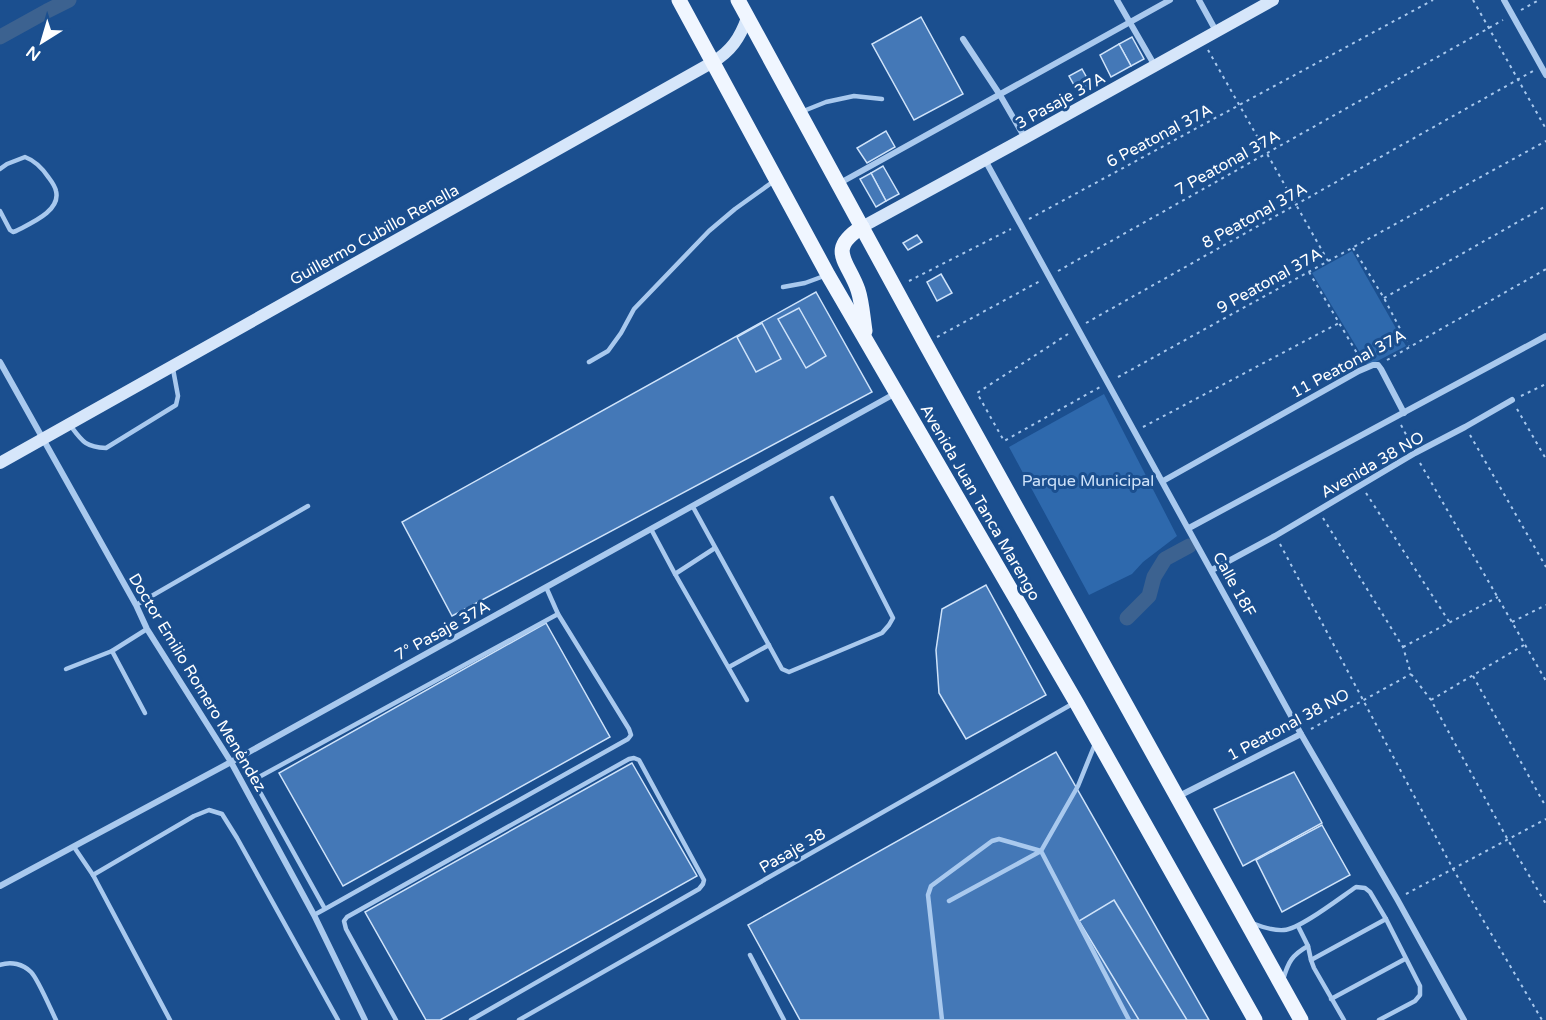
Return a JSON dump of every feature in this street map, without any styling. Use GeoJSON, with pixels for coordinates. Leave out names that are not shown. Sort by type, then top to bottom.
{"type":"FeatureCollection","features":[{"type":"Feature","properties":{"kind":"main road","name":"Avenida Juan Tanca Marengo"},"geometry":{"type":"LineString","coordinates":[[679,0],[828,274],[1076,702],[1255,1020]]}},
{"type":"Feature","properties":{"kind":"main road","name":"Avenida Juan Tanca Marengo"},"geometry":{"type":"LineString","coordinates":[[738,0],[925,343],[1301,1020]]}},
{"type":"Feature","properties":{"kind":"main road"},"geometry":{"type":"LineString","coordinates":[[861,227],[850,234],[844,242],[842,255],[858,290],[867,343]]}},
{"type":"Feature","properties":{"kind":"street"},"geometry":{"type":"LineString","coordinates":[[1117,0],[1155,66]]}},
{"type":"Feature","properties":{"kind":"street"},"geometry":{"type":"LineString","coordinates":[[839,184],[1170,0]]}},
{"type":"Feature","properties":{"kind":"street"},"geometry":{"type":"LineString","coordinates":[[1199,0],[1216,32]]}},
{"type":"Feature","properties":{"kind":"street","name":"3 Pasaje 37A"},"geometry":{"type":"LineString","coordinates":[[861,227],[1273,0]]}},
{"type":"Feature","properties":{"kind":"street"},"geometry":{"type":"LineString","coordinates":[[1504,0],[1546,75]]}},
{"type":"Feature","properties":{"kind":"street","name":"Guillermo Cubillo Renella"},"geometry":{"type":"LineString","coordinates":[[0,463],[713,63],[735,44],[747,18]]}},
{"type":"Feature","properties":{"kind":"street"},"geometry":{"type":"LineString","coordinates":[[963,39],[1025,138]]}},
{"type":"Feature","properties":{"kind":"street","name":"Calle 18F"},"geometry":{"type":"LineString","coordinates":[[985,159],[1301,734],[1464,1020]]}},
{"type":"Feature","properties":{"kind":"street"},"geometry":{"type":"LineString","coordinates":[[1189,528],[1546,336]]}},
{"type":"Feature","properties":{"kind":"street","name":"Doctor Emilio Romero Menéndez"},"geometry":{"type":"LineString","coordinates":[[0,362],[136,605],[147,629],[231,762],[314,915],[365,1020]]}},
{"type":"Feature","properties":{"kind":"street"},"geometry":{"type":"LineString","coordinates":[[1378,365],[1400,415]]}},
{"type":"Feature","properties":{"kind":"street","name":"11 Peatonal 37A"},"geometry":{"type":"LineString","coordinates":[[1163,481],[1366,368],[1378,365]]}},
{"type":"Feature","properties":{"kind":"street","name":"7° Pasaje 37A"},"geometry":{"type":"LineString","coordinates":[[0,886],[231,762],[896,393]]}},
{"type":"Feature","properties":{"kind":"street","name":"Avenida 38 NO"},"geometry":{"type":"LineString","coordinates":[[1212,570],[1512,400]]}},
{"type":"Feature","properties":{"kind":"street","name":"1 Peatonal 38 NO"},"geometry":{"type":"LineString","coordinates":[[1177,796],[1301,734]]}},
{"type":"Feature","properties":{"kind":"lane"},"geometry":{"type":"LineString","coordinates":[[799,113],[826,102],[854,96],[882,99]]}},
{"type":"Feature","properties":{"kind":"lane"},"geometry":{"type":"LineString","coordinates":[[0,169],[26,157],[34,160],[56,189],[57,198],[43,216],[13,232],[0,211]]}},
{"type":"Feature","properties":{"kind":"lane"},"geometry":{"type":"LineString","coordinates":[[589,362],[608,351],[634,309],[709,231],[777,179]]}},
{"type":"Feature","properties":{"kind":"lane"},"geometry":{"type":"LineString","coordinates":[[783,287],[805,283],[828,274]]}},
{"type":"Feature","properties":{"kind":"lane"},"geometry":{"type":"LineString","coordinates":[[69,424],[82,441],[92,447],[106,448],[176,405],[178,396],[172,366]]}},
{"type":"Feature","properties":{"kind":"lane"},"geometry":{"type":"LineString","coordinates":[[693,507],[782,669],[789,672],[882,633],[893,618],[832,498]]}},
{"type":"Feature","properties":{"kind":"lane"},"geometry":{"type":"LineString","coordinates":[[136,605],[308,506]]}},
{"type":"Feature","properties":{"kind":"lane"},"geometry":{"type":"LineString","coordinates":[[651,529],[747,700]]}},
{"type":"Feature","properties":{"kind":"lane"},"geometry":{"type":"LineString","coordinates":[[675,574],[715,548]]}},
{"type":"Feature","properties":{"kind":"lane"},"geometry":{"type":"LineString","coordinates":[[314,915],[628,739],[631,735],[558,614],[546,587]]}},
{"type":"Feature","properties":{"kind":"lane"},"geometry":{"type":"LineString","coordinates":[[325,909],[255,783],[259,777],[558,614]]}},
{"type":"Feature","properties":{"kind":"lane"},"geometry":{"type":"LineString","coordinates":[[66,669],[112,651],[147,629]]}},
{"type":"Feature","properties":{"kind":"lane"},"geometry":{"type":"LineString","coordinates":[[729,667],[769,645]]}},
{"type":"Feature","properties":{"kind":"lane"},"geometry":{"type":"LineString","coordinates":[[112,651],[145,713]]}},
{"type":"Feature","properties":{"kind":"lane","name":"Pasaje 38"},"geometry":{"type":"LineString","coordinates":[[519,1020],[1076,702]]}},
{"type":"Feature","properties":{"kind":"lane"},"geometry":{"type":"LineString","coordinates":[[949,901],[1041,851],[1078,786],[1097,739]]}},
{"type":"Feature","properties":{"kind":"lane"},"geometry":{"type":"LineString","coordinates":[[396,1020],[346,929],[344,921],[347,917],[629,759],[639,760],[704,880],[703,884],[699,889],[471,1020]]}},
{"type":"Feature","properties":{"kind":"lane"},"geometry":{"type":"LineString","coordinates":[[93,875],[194,816],[209,810],[222,814],[338,1020]]}},
{"type":"Feature","properties":{"kind":"lane"},"geometry":{"type":"LineString","coordinates":[[942,1020],[928,895],[931,886],[992,841],[999,839],[1041,851],[1129,1020]]}},
{"type":"Feature","properties":{"kind":"lane"},"geometry":{"type":"LineString","coordinates":[[74,847],[93,875],[170,1020]]}},
{"type":"Feature","properties":{"kind":"lane"},"geometry":{"type":"LineString","coordinates":[[1248,922],[1267,928],[1285,930],[1298,926],[1356,887],[1365,888],[1370,892],[1386,919],[1420,986],[1420,995],[1415,1001],[1378,1020]]}},
{"type":"Feature","properties":{"kind":"lane"},"geometry":{"type":"LineString","coordinates":[[1311,960],[1386,919]]}},
{"type":"Feature","properties":{"kind":"lane"},"geometry":{"type":"LineString","coordinates":[[1298,926],[1308,946],[1311,960],[1344,1020]]}},
{"type":"Feature","properties":{"kind":"lane"},"geometry":{"type":"LineString","coordinates":[[1282,986],[1288,964],[1299,951],[1308,946]]}},
{"type":"Feature","properties":{"kind":"lane"},"geometry":{"type":"LineString","coordinates":[[750,955],[784,1020]]}},
{"type":"Feature","properties":{"kind":"lane"},"geometry":{"type":"LineString","coordinates":[[1331,999],[1405,959]]}},
{"type":"Feature","properties":{"kind":"lane"},"geometry":{"type":"LineString","coordinates":[[0,964],[18,964],[32,973],[56,1020]]}},
{"type":"Feature","properties":{"kind":"path","name":"6 Peatonal 37A"},"geometry":{"type":"LineString","coordinates":[[896,288],[1021,224],[1432,0]]}},
{"type":"Feature","properties":{"kind":"path"},"geometry":{"type":"LineString","coordinates":[[1473,0],[1546,129]]}},
{"type":"Feature","properties":{"kind":"path","name":"7 Peatonal 37A"},"geometry":{"type":"LineString","coordinates":[[925,343],[1049,276],[1539,0]]}},
{"type":"Feature","properties":{"kind":"path"},"geometry":{"type":"LineString","coordinates":[[1202,40],[1328,261]]}},
{"type":"Feature","properties":{"kind":"path","name":"8 Peatonal 37A"},"geometry":{"type":"LineString","coordinates":[[1004,441],[977,393],[1078,327],[1541,67]]}},
{"type":"Feature","properties":{"kind":"path","name":"9 Peatonal 37A"},"geometry":{"type":"LineString","coordinates":[[1004,441],[1546,141]]}},
{"type":"Feature","properties":{"kind":"path"},"geometry":{"type":"LineString","coordinates":[[1384,298],[1546,206]]}},
{"type":"Feature","properties":{"kind":"path"},"geometry":{"type":"LineString","coordinates":[[1353,248],[1384,298],[1409,346]]}},
{"type":"Feature","properties":{"kind":"path","name":"11 Peatonal 37A"},"geometry":{"type":"LineString","coordinates":[[1378,365],[1546,269]]}},
{"type":"Feature","properties":{"kind":"path"},"geometry":{"type":"LineString","coordinates":[[1309,272],[1366,368]]}},
{"type":"Feature","properties":{"kind":"path"},"geometry":{"type":"LineString","coordinates":[[1135,431],[1339,323]]}},
{"type":"Feature","properties":{"kind":"path"},"geometry":{"type":"LineString","coordinates":[[1546,384],[1512,400],[1546,459]]}},
{"type":"Feature","properties":{"kind":"path"},"geometry":{"type":"LineString","coordinates":[[1400,415],[1415,453],[1546,681]]}},
{"type":"Feature","properties":{"kind":"path"},"geometry":{"type":"LineString","coordinates":[[1465,428],[1546,567]]}},
{"type":"Feature","properties":{"kind":"path"},"geometry":{"type":"LineString","coordinates":[[1361,486],[1450,622]]}},
{"type":"Feature","properties":{"kind":"path"},"geometry":{"type":"LineString","coordinates":[[1318,511],[1403,647],[1411,674],[1431,700],[1546,904]]}},
{"type":"Feature","properties":{"kind":"path"},"geometry":{"type":"LineString","coordinates":[[1275,536],[1453,869],[1542,1020]]}},
{"type":"Feature","properties":{"kind":"path"},"geometry":{"type":"LineString","coordinates":[[1403,647],[1498,597]]}},
{"type":"Feature","properties":{"kind":"path"},"geometry":{"type":"LineString","coordinates":[[1512,622],[1546,605]]}},
{"type":"Feature","properties":{"kind":"path"},"geometry":{"type":"LineString","coordinates":[[1431,700],[1525,645]]}},
{"type":"Feature","properties":{"kind":"path","name":"1 Peatonal 38 NO"},"geometry":{"type":"LineString","coordinates":[[1301,734],[1411,674]]}},
{"type":"Feature","properties":{"kind":"path"},"geometry":{"type":"LineString","coordinates":[[1473,676],[1546,807]]}},
{"type":"Feature","properties":{"kind":"path"},"geometry":{"type":"LineString","coordinates":[[1397,899],[1546,819]]}},
{"type":"Feature","properties":{"kind":"green space"},"geometry":{"type":"Polygon","coordinates":[[[1352,251],[1406,346],[1368,366],[1312,273],[1352,251]]]}},
{"type":"Feature","properties":{"kind":"green space","name":"Parque Municipal"},"geometry":{"type":"Polygon","coordinates":[[[1104,394],[1177,536],[1143,562],[1132,574],[1089,595],[1009,447],[1104,394]]]}},
{"type":"Feature","properties":{"kind":"building"},"geometry":{"type":"Polygon","coordinates":[[[921,17],[963,94],[914,120],[872,44],[921,17]]]}},
{"type":"Feature","properties":{"kind":"building"},"geometry":{"type":"Polygon","coordinates":[[[1132,37],[1144,59],[1131,66],[1119,44],[1132,37]]]}},
{"type":"Feature","properties":{"kind":"building"},"geometry":{"type":"Polygon","coordinates":[[[1119,44],[1131,66],[1111,77],[1100,55],[1119,44]]]}},
{"type":"Feature","properties":{"kind":"building"},"geometry":{"type":"Polygon","coordinates":[[[1082,69],[1092,87],[1079,94],[1069,76],[1082,69]]]}},
{"type":"Feature","properties":{"kind":"building"},"geometry":{"type":"Polygon","coordinates":[[[886,131],[895,147],[867,163],[857,148],[886,131]]]}},
{"type":"Feature","properties":{"kind":"building"},"geometry":{"type":"Polygon","coordinates":[[[883,166],[899,194],[886,201],[871,173],[883,166]]]}},
{"type":"Feature","properties":{"kind":"building"},"geometry":{"type":"Polygon","coordinates":[[[871,173],[886,201],[876,207],[860,179],[871,173]]]}},
{"type":"Feature","properties":{"kind":"building"},"geometry":{"type":"Polygon","coordinates":[[[917,235],[922,242],[908,250],[903,243],[917,235]]]}},
{"type":"Feature","properties":{"kind":"building"},"geometry":{"type":"Polygon","coordinates":[[[941,274],[952,293],[937,301],[927,282],[941,274]]]}},
{"type":"Feature","properties":{"kind":"building"},"geometry":{"type":"Polygon","coordinates":[[[816,292],[872,392],[452,616],[402,522],[816,292]]]}},
{"type":"Feature","properties":{"kind":"building"},"geometry":{"type":"Polygon","coordinates":[[[799,308],[826,356],[806,368],[778,319],[799,308]]]}},
{"type":"Feature","properties":{"kind":"building"},"geometry":{"type":"Polygon","coordinates":[[[762,323],[781,359],[756,372],[737,337],[762,323]]]}},
{"type":"Feature","properties":{"kind":"building"},"geometry":{"type":"Polygon","coordinates":[[[986,585],[1046,695],[966,739],[939,693],[936,650],[942,609],[986,585]]]}},
{"type":"Feature","properties":{"kind":"building"},"geometry":{"type":"Polygon","coordinates":[[[546,623],[610,737],[343,886],[279,773],[546,623]]]}},
{"type":"Feature","properties":{"kind":"building"},"geometry":{"type":"Polygon","coordinates":[[[1056,752],[1209,1020],[800,1020],[748,925],[1056,752]]]}},
{"type":"Feature","properties":{"kind":"building"},"geometry":{"type":"Polygon","coordinates":[[[632,763],[697,876],[440,1020],[426,1020],[365,912],[632,763]]]}},
{"type":"Feature","properties":{"kind":"building"},"geometry":{"type":"Polygon","coordinates":[[[1294,772],[1322,823],[1243,866],[1214,809],[1294,772]]]}},
{"type":"Feature","properties":{"kind":"building"},"geometry":{"type":"Polygon","coordinates":[[[1322,825],[1350,875],[1282,912],[1256,860],[1322,825]]]}},
{"type":"Feature","properties":{"kind":"building"},"geometry":{"type":"Polygon","coordinates":[[[1114,900],[1187,1020],[1139,1020],[1079,921],[1114,900]]]}},
{"type":"Feature","properties":{"kind":"waterway"},"geometry":{"type":"LineString","coordinates":[[0,37],[69,0]]}},
{"type":"Feature","properties":{"kind":"waterway"},"geometry":{"type":"LineString","coordinates":[[1127,618],[1149,596],[1154,577],[1165,559],[1189,546]]}}]}
